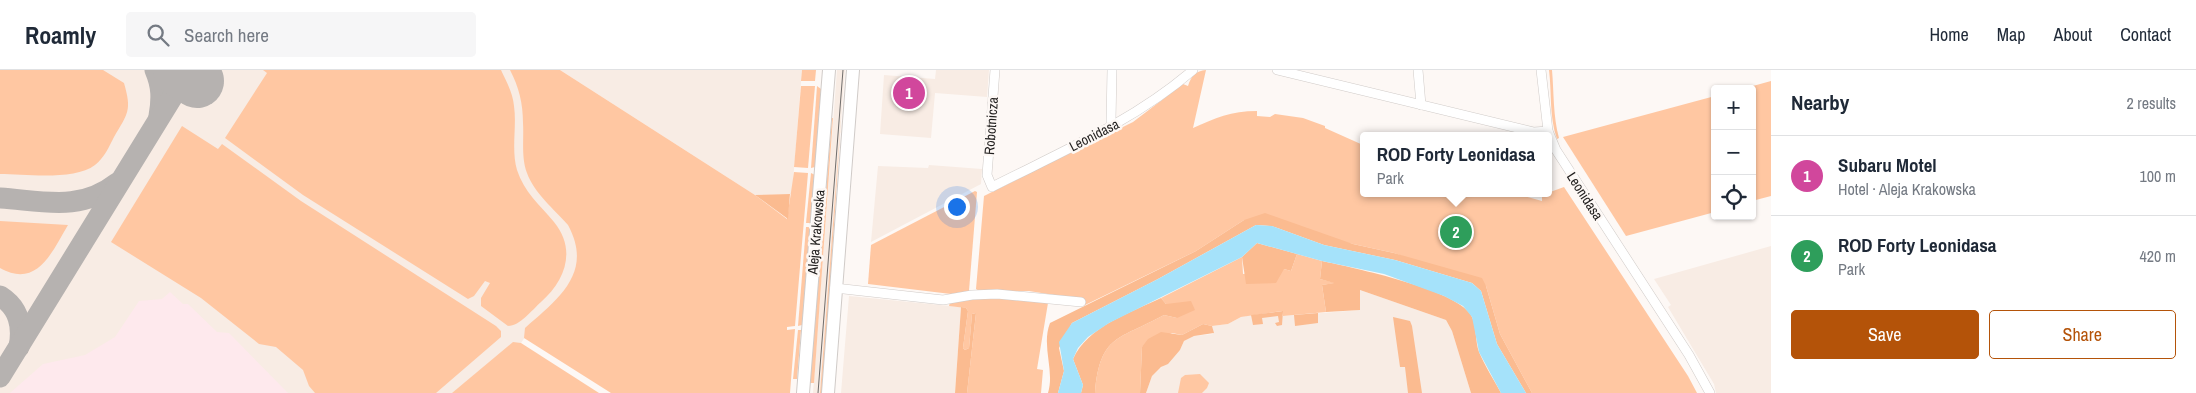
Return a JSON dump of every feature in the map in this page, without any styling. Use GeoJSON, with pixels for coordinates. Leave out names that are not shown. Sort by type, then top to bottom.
{"type":"FeatureCollection","features":[{"type":"Feature","properties":{"kind":"main road","name":"Aleja Krakowska"},"geometry":{"type":"LineString","coordinates":[[803,393],[829,70]]}},
{"type":"Feature","properties":{"kind":"main road","name":"Aleja Krakowska"},"geometry":{"type":"LineString","coordinates":[[828,393],[853,70]]}},
{"type":"Feature","properties":{"kind":"street","name":"Robotnicza"},"geometry":{"type":"LineString","coordinates":[[989,182],[987,175],[995,70]]}},
{"type":"Feature","properties":{"kind":"street"},"geometry":{"type":"LineString","coordinates":[[1112,70],[1112,126]]}},
{"type":"Feature","properties":{"kind":"street","name":"Leonidasa"},"geometry":{"type":"LineString","coordinates":[[989,182],[992,187],[1112,126],[1156,101],[1193,70]]}},
{"type":"Feature","properties":{"kind":"street"},"geometry":{"type":"LineString","coordinates":[[1277,70],[1305,73],[1421,105],[1532,132]]}},
{"type":"Feature","properties":{"kind":"street"},"geometry":{"type":"LineString","coordinates":[[1418,70],[1421,105]]}},
{"type":"Feature","properties":{"kind":"street"},"geometry":{"type":"LineString","coordinates":[[1541,70],[1548,131],[1542,132]]}},
{"type":"Feature","properties":{"kind":"street","name":"Leonidasa"},"geometry":{"type":"LineString","coordinates":[[1552,139],[1564,163],[1687,351],[1703,377],[1710,393]]}},
{"type":"Feature","properties":{"kind":"street"},"geometry":{"type":"LineString","coordinates":[[835,288],[943,300],[972,295],[1017,295],[1081,302]]}},
{"type":"Feature","properties":{"kind":"shaded area"},"geometry":{"type":"Polygon","coordinates":[[[0,70],[557,70],[579,244],[576,293],[525,337],[521,343],[518,343],[462,390],[462,393],[0,393],[0,70]]]}},
{"type":"Feature","properties":{"kind":"shaded area"},"geometry":{"type":"Polygon","coordinates":[[[0,70],[103,70],[124,83],[128,100],[127,112],[101,159],[86,170],[62,175],[0,174],[0,70]]]}},
{"type":"Feature","properties":{"kind":"shaded area"},"geometry":{"type":"Polygon","coordinates":[[[263,70],[501,70],[513,101],[515,114],[514,154],[517,170],[528,192],[554,222],[565,243],[565,265],[556,285],[526,317],[508,326],[481,306],[481,298],[490,283],[485,281],[474,296],[468,299],[303,195],[225,138],[267,73],[263,70]]]}},
{"type":"Feature","properties":{"kind":"shaded area"},"geometry":{"type":"Polygon","coordinates":[[[510,70],[560,70],[755,195],[787,219],[794,172],[808,173],[795,326],[787,327],[787,330],[795,329],[790,393],[611,393],[524,338],[525,328],[569,284],[575,271],[577,257],[575,242],[568,225],[539,194],[527,173],[523,154],[521,102],[510,70]]]}},
{"type":"Feature","properties":{"kind":"shaded area"},"geometry":{"type":"Polygon","coordinates":[[[560,70],[802,70],[792,194],[755,195],[560,70]]]}},
{"type":"Feature","properties":{"kind":"shaded area"},"geometry":{"type":"Polygon","coordinates":[[[802,70],[816,70],[815,81],[801,81],[802,70]]]}},
{"type":"Feature","properties":{"kind":"shaded area"},"geometry":{"type":"Polygon","coordinates":[[[837,70],[845,70],[820,393],[813,393],[837,70]]]}},
{"type":"Feature","properties":{"kind":"shaded area"},"geometry":{"type":"Polygon","coordinates":[[[936,70],[989,70],[987,97],[935,93],[931,138],[880,134],[884,75],[935,79],[936,70]]]}},
{"type":"Feature","properties":{"kind":"shaded area"},"geometry":{"type":"Polygon","coordinates":[[[1206,70],[1193,128],[1239,112],[1257,111],[1257,116],[1270,117],[1275,114],[1303,118],[1325,126],[1325,128],[1360,144],[1360,197],[1528,197],[1542,201],[1542,197],[1552,197],[1552,191],[1564,187],[1688,376],[1697,393],[1532,393],[1500,334],[1486,286],[1394,253],[1244,220],[1196,251],[1083,306],[1079,299],[1029,291],[979,291],[976,289],[984,196],[1133,122],[1183,84],[1188,86],[1192,77],[1206,70]]]}},
{"type":"Feature","properties":{"kind":"shaded area"},"geometry":{"type":"Polygon","coordinates":[[[1549,70],[1552,70],[1559,138],[1557,139],[1552,113],[1549,70]]]}},
{"type":"Feature","properties":{"kind":"shaded area"},"geometry":{"type":"Polygon","coordinates":[[[1771,81],[1771,196],[1756,200],[1756,130],[1756,85],[1771,81]]]}},
{"type":"Feature","properties":{"kind":"shaded area"},"geometry":{"type":"Polygon","coordinates":[[[801,86],[815,86],[808,168],[794,167],[801,86]]]}},
{"type":"Feature","properties":{"kind":"shaded area"},"geometry":{"type":"Polygon","coordinates":[[[817,86],[821,89],[815,167],[811,168],[817,86]]]}},
{"type":"Feature","properties":{"kind":"shaded area"},"geometry":{"type":"Polygon","coordinates":[[[1711,97],[1711,213],[1626,236],[1563,137],[1711,97]]]}},
{"type":"Feature","properties":{"kind":"shaded area"},"geometry":{"type":"Polygon","coordinates":[[[832,118],[814,383],[810,383],[832,118]]]}},
{"type":"Feature","properties":{"kind":"shaded area"},"geometry":{"type":"Polygon","coordinates":[[[841,119],[823,393],[820,393],[841,119]]]}},
{"type":"Feature","properties":{"kind":"shaded area"},"geometry":{"type":"Polygon","coordinates":[[[182,126],[218,149],[222,144],[301,201],[496,326],[501,331],[501,337],[436,393],[315,393],[309,386],[303,370],[276,347],[259,344],[201,298],[111,242],[182,126]]]}},
{"type":"Feature","properties":{"kind":"shaded area"},"geometry":{"type":"Polygon","coordinates":[[[929,165],[982,169],[981,184],[871,242],[878,166],[928,168],[929,165]]]}},
{"type":"Feature","properties":{"kind":"shaded area"},"geometry":{"type":"Polygon","coordinates":[[[811,173],[815,175],[811,223],[806,223],[811,173]]]}},
{"type":"Feature","properties":{"kind":"shaded area"},"geometry":{"type":"Polygon","coordinates":[[[975,191],[977,192],[969,291],[951,294],[868,284],[871,245],[975,191]]]}},
{"type":"Feature","properties":{"kind":"shaded area"},"geometry":{"type":"Polygon","coordinates":[[[790,194],[788,219],[755,195],[790,194]]]}},
{"type":"Feature","properties":{"kind":"shaded area"},"geometry":{"type":"Polygon","coordinates":[[[1265,213],[1353,244],[1394,253],[1482,278],[1500,334],[1532,393],[1526,393],[1497,344],[1481,291],[1472,283],[1395,260],[1324,245],[1272,226],[1256,225],[1158,279],[1072,323],[1059,348],[1064,371],[1058,393],[1048,393],[1050,376],[1047,340],[1050,323],[1196,251],[1244,220],[1265,213]]]}},
{"type":"Feature","properties":{"kind":"shaded area"},"geometry":{"type":"Polygon","coordinates":[[[0,221],[68,225],[56,246],[42,264],[34,271],[24,274],[13,273],[0,268],[0,221]]]}},
{"type":"Feature","properties":{"kind":"shaded area"},"geometry":{"type":"Polygon","coordinates":[[[806,227],[810,227],[802,325],[798,326],[806,227]]]}},
{"type":"Feature","properties":{"kind":"shaded area"},"geometry":{"type":"Polygon","coordinates":[[[1257,243],[1297,254],[1291,271],[1284,269],[1276,283],[1246,284],[1242,257],[1257,243]]]}},
{"type":"Feature","properties":{"kind":"shaded area"},"geometry":{"type":"Polygon","coordinates":[[[1771,246],[1771,393],[1716,393],[1714,384],[1668,307],[1671,305],[1654,279],[1771,246]]]}},
{"type":"Feature","properties":{"kind":"shaded area"},"geometry":{"type":"Polygon","coordinates":[[[1297,254],[1322,261],[1320,279],[1336,283],[1322,285],[1326,312],[1283,316],[1282,311],[1241,317],[1228,324],[1212,326],[1203,324],[1182,335],[1172,333],[1142,347],[1140,393],[1095,393],[1102,359],[1114,341],[1164,315],[1177,318],[1174,304],[1166,304],[1161,298],[1242,257],[1243,274],[1284,269],[1291,271],[1297,254]]]}},
{"type":"Feature","properties":{"kind":"shaded area"},"geometry":{"type":"Polygon","coordinates":[[[1322,261],[1425,288],[1461,306],[1471,315],[1479,352],[1501,393],[1471,393],[1452,331],[1446,320],[1360,290],[1360,310],[1326,312],[1322,285],[1334,283],[1320,279],[1322,261]]]}},
{"type":"Feature","properties":{"kind":"shaded area"},"geometry":{"type":"Polygon","coordinates":[[[1360,290],[1446,320],[1452,331],[1471,393],[1146,393],[1152,376],[1180,350],[1184,341],[1194,336],[1213,334],[1212,326],[1228,324],[1241,317],[1264,313],[1283,316],[1360,310],[1360,290]]]}},
{"type":"Feature","properties":{"kind":"shaded area"},"geometry":{"type":"Polygon","coordinates":[[[170,292],[183,304],[188,304],[217,332],[229,333],[288,393],[10,393],[43,364],[85,355],[115,337],[139,301],[162,299],[170,292]]]}},
{"type":"Feature","properties":{"kind":"shaded area"},"geometry":{"type":"Polygon","coordinates":[[[849,296],[961,307],[955,393],[841,393],[849,296]]]}},
{"type":"Feature","properties":{"kind":"shaded area"},"geometry":{"type":"Polygon","coordinates":[[[974,297],[1012,298],[1048,303],[1037,369],[1043,370],[1041,393],[967,393],[976,313],[972,314],[969,348],[965,350],[963,348],[968,311],[966,308],[949,306],[950,302],[974,297]]]}},
{"type":"Feature","properties":{"kind":"shaded area"},"geometry":{"type":"Polygon","coordinates":[[[1161,298],[1166,304],[1191,301],[1195,310],[1177,318],[1164,315],[1114,341],[1102,359],[1095,393],[1081,393],[1083,385],[1073,359],[1080,348],[1099,329],[1123,315],[1161,298]]]}},
{"type":"Feature","properties":{"kind":"shaded area"},"geometry":{"type":"Polygon","coordinates":[[[961,307],[966,308],[968,311],[963,348],[965,350],[969,348],[972,314],[976,313],[967,393],[955,393],[961,307]]]}},
{"type":"Feature","properties":{"kind":"shaded area"},"geometry":{"type":"Polygon","coordinates":[[[1283,311],[1282,325],[1277,326],[1275,323],[1279,322],[1278,316],[1262,318],[1263,324],[1253,325],[1251,315],[1283,311]]]}},
{"type":"Feature","properties":{"kind":"shaded area"},"geometry":{"type":"Polygon","coordinates":[[[1318,313],[1318,323],[1295,326],[1294,315],[1318,313]]]}},
{"type":"Feature","properties":{"kind":"shaded area"},"geometry":{"type":"Polygon","coordinates":[[[1393,317],[1410,321],[1412,326],[1422,393],[1408,393],[1405,367],[1400,367],[1393,317]]]}},
{"type":"Feature","properties":{"kind":"shaded area"},"geometry":{"type":"Polygon","coordinates":[[[1203,324],[1212,326],[1214,333],[1194,336],[1184,341],[1180,350],[1168,364],[1161,367],[1152,376],[1146,393],[1140,393],[1142,347],[1148,339],[1161,332],[1182,335],[1203,324]]]}},
{"type":"Feature","properties":{"kind":"shaded area"},"geometry":{"type":"Polygon","coordinates":[[[798,330],[801,330],[797,379],[793,379],[798,330]]]}},
{"type":"Feature","properties":{"kind":"shaded area"},"geometry":{"type":"Polygon","coordinates":[[[513,342],[521,343],[599,393],[452,393],[513,342]]]}},
{"type":"Feature","properties":{"kind":"shaded area"},"geometry":{"type":"Polygon","coordinates":[[[1200,374],[1209,383],[1202,393],[1178,393],[1181,378],[1185,375],[1200,374]]]}},
{"type":"Feature","properties":{"kind":"water"},"geometry":{"type":"Polygon","coordinates":[[[1256,225],[1272,226],[1324,245],[1395,260],[1472,283],[1481,291],[1497,344],[1526,393],[1501,393],[1479,352],[1472,317],[1463,306],[1444,296],[1384,274],[1322,261],[1257,243],[1242,257],[1109,323],[1088,337],[1078,348],[1073,359],[1083,385],[1081,393],[1058,393],[1064,371],[1059,342],[1072,323],[1158,279],[1256,225]]]}},
{"type":"Feature","properties":{"kind":"taxiway"},"geometry":{"type":"LineString","coordinates":[[155,70],[161,93],[159,116]]}},
{"type":"Feature","properties":{"kind":"taxiway"},"geometry":{"type":"LineString","coordinates":[[0,377],[189,70]]}},
{"type":"Feature","properties":{"kind":"taxiway"},"geometry":{"type":"LineString","coordinates":[[0,198],[47,202],[75,201],[89,198],[117,183]]}},
{"type":"Feature","properties":{"kind":"taxiway"},"geometry":{"type":"LineString","coordinates":[[0,296],[12,306],[18,318],[20,325],[19,347]]}},
{"type":"Feature","properties":{"kind":"runway"},"geometry":{"type":"LineString","coordinates":[[180,70],[197,81]]}},
{"type":"Feature","properties":{"kind":"tram line"},"geometry":{"type":"LineString","coordinates":[[818,393],[843,70]]}},
{"type":"Feature","properties":{"kind":"place","name":"Subaru Motel"},"geometry":{"type":"Point","coordinates":[909,93]}},
{"type":"Feature","properties":{"kind":"place","name":"ROD Forty Leonidasa"},"geometry":{"type":"Point","coordinates":[1456,232]}}]}
